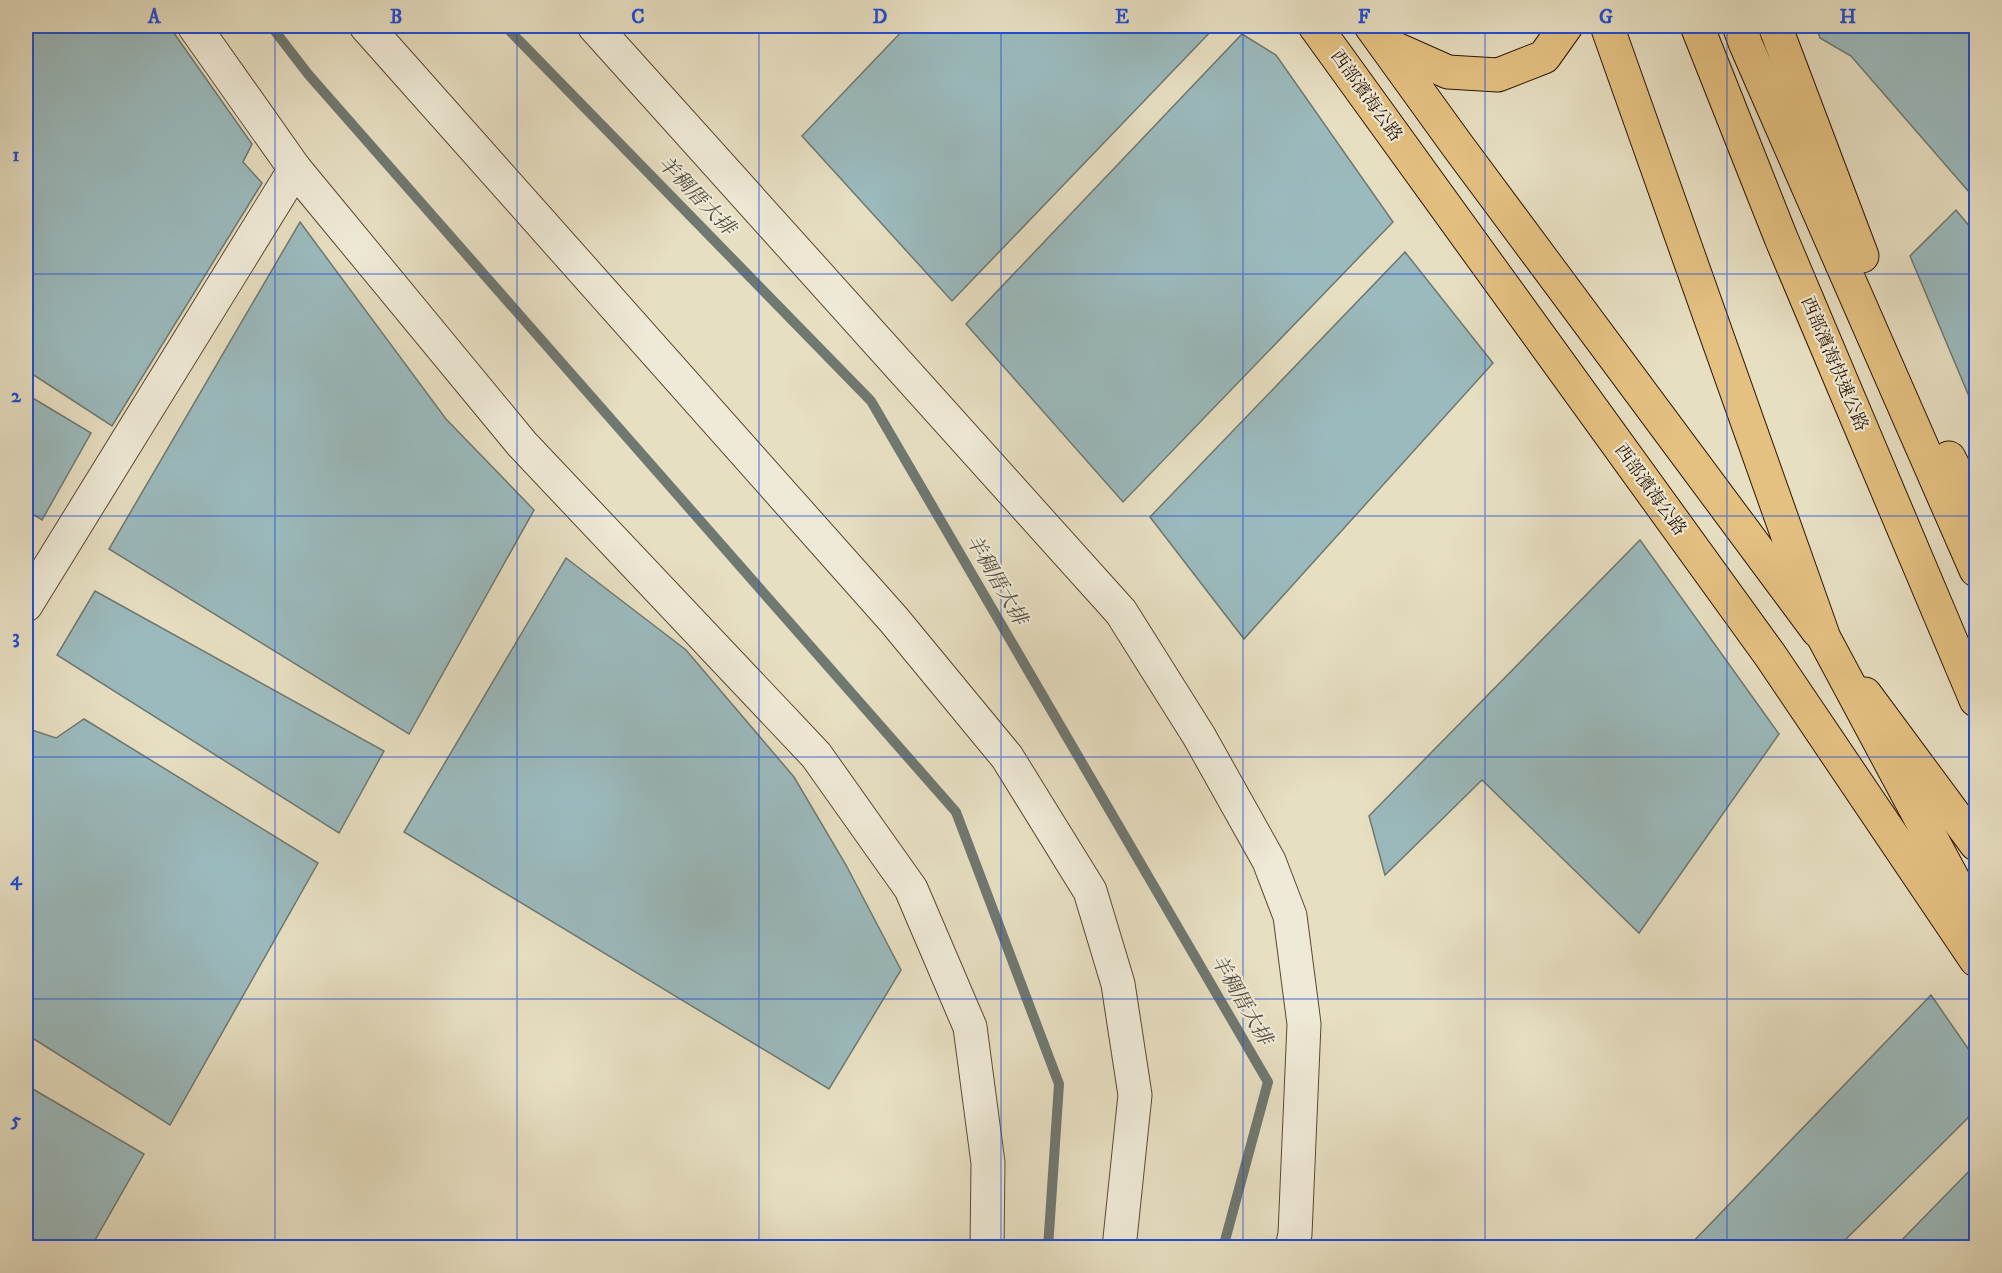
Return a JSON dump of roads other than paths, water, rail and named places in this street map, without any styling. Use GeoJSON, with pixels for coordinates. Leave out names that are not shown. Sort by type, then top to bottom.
{"type":"FeatureCollection","features":[{"type":"Feature","properties":{"kind":"main road","name":"西部濱海公路"},"geometry":{"type":"LineString","coordinates":[[1316,26],[1770,655],[1977,960]]}},
{"type":"Feature","properties":{"kind":"main road"},"geometry":{"type":"LineString","coordinates":[[1378,35],[1448,72],[1498,75],[1544,57],[1566,26]]}},
{"type":"Feature","properties":{"kind":"main road"},"geometry":{"type":"LineString","coordinates":[[1607,26],[1824,638],[1977,922]]}},
{"type":"Feature","properties":{"kind":"main road","name":"西部濱海快速公路"},"geometry":{"type":"LineString","coordinates":[[1697,26],[1781,238],[1977,699]]}},
{"type":"Feature","properties":{"kind":"main road"},"geometry":{"type":"LineString","coordinates":[[1739,26],[1919,442],[1977,570]]}},
{"type":"Feature","properties":{"kind":"main road"},"geometry":{"type":"LineString","coordinates":[[1776,26],[1905,372],[1977,512]]}},
{"type":"Feature","properties":{"kind":"main road"},"geometry":{"type":"LineString","coordinates":[[1378,35],[1457,145],[1977,844]]}},
{"type":"Feature","properties":{"kind":"street"},"geometry":{"type":"LineString","coordinates":[[194,26],[295,170],[522,444],[816,755],[911,889],[970,1027],[988,1163],[987,1248]]}},
{"type":"Feature","properties":{"kind":"street"},"geometry":{"type":"LineString","coordinates":[[366,26],[894,620],[1007,757],[1090,891],[1118,984],[1135,1095],[1119,1248]]}},
{"type":"Feature","properties":{"kind":"street"},"geometry":{"type":"LineString","coordinates":[[594,26],[1121,612],[1199,736],[1269,861],[1290,916],[1304,1024],[1295,1234],[1292,1248]]}},
{"type":"Feature","properties":{"kind":"street"},"geometry":{"type":"LineString","coordinates":[[26,605],[295,170]]}},
{"type":"Feature","properties":{"kind":"water"},"geometry":{"type":"Polygon","coordinates":[[[26,26],[169,26],[252,144],[243,162],[262,183],[112,426],[26,370],[26,26]]]}},
{"type":"Feature","properties":{"kind":"water"},"geometry":{"type":"Polygon","coordinates":[[[907,26],[1216,26],[952,301],[802,136],[907,26]]]}},
{"type":"Feature","properties":{"kind":"water"},"geometry":{"type":"Polygon","coordinates":[[[1816,26],[1976,26],[1976,200],[1851,56],[1820,38],[1816,26]]]}},
{"type":"Feature","properties":{"kind":"water"},"geometry":{"type":"Polygon","coordinates":[[[1242,34],[1276,55],[1393,222],[1123,502],[966,324],[1242,34]]]}},
{"type":"Feature","properties":{"kind":"water"},"geometry":{"type":"Polygon","coordinates":[[[1956,210],[1976,234],[1976,413],[1910,256],[1956,210]]]}},
{"type":"Feature","properties":{"kind":"water"},"geometry":{"type":"Polygon","coordinates":[[[300,222],[446,419],[534,510],[409,734],[109,549],[300,222]]]}},
{"type":"Feature","properties":{"kind":"water"},"geometry":{"type":"Polygon","coordinates":[[[1405,252],[1493,363],[1244,639],[1150,517],[1405,252]]]}},
{"type":"Feature","properties":{"kind":"water"},"geometry":{"type":"Polygon","coordinates":[[[26,394],[91,433],[42,520],[26,510],[26,394]]]}},
{"type":"Feature","properties":{"kind":"water"},"geometry":{"type":"Polygon","coordinates":[[[1640,540],[1779,734],[1639,933],[1482,780],[1385,875],[1369,816],[1640,540]]]}},
{"type":"Feature","properties":{"kind":"water"},"geometry":{"type":"Polygon","coordinates":[[[566,558],[686,650],[794,777],[846,865],[901,970],[829,1089],[404,832],[566,558]]]}},
{"type":"Feature","properties":{"kind":"water"},"geometry":{"type":"Polygon","coordinates":[[[95,591],[384,751],[339,833],[57,655],[95,591]]]}},
{"type":"Feature","properties":{"kind":"water"},"geometry":{"type":"Polygon","coordinates":[[[84,719],[318,863],[170,1125],[26,1034],[26,728],[56,738],[84,719]]]}},
{"type":"Feature","properties":{"kind":"water"},"geometry":{"type":"Polygon","coordinates":[[[1931,995],[1976,1060],[1976,1110],[1838,1247],[1688,1247],[1931,995]]]}},
{"type":"Feature","properties":{"kind":"water"},"geometry":{"type":"Polygon","coordinates":[[[26,1085],[144,1154],[91,1247],[26,1247],[26,1085]]]}},
{"type":"Feature","properties":{"kind":"water"},"geometry":{"type":"Polygon","coordinates":[[[1976,1164],[1976,1247],[1895,1247],[1976,1164]]]}},
{"type":"Feature","properties":{"kind":"waterway"},"geometry":{"type":"LineString","coordinates":[[271,26],[308,74],[956,812],[1059,1084],[1048,1248]]}},
{"type":"Feature","properties":{"kind":"waterway","name":"羊稠厝大排"},"geometry":{"type":"LineString","coordinates":[[505,26],[871,401],[1268,1082],[1223,1248]]}}]}
